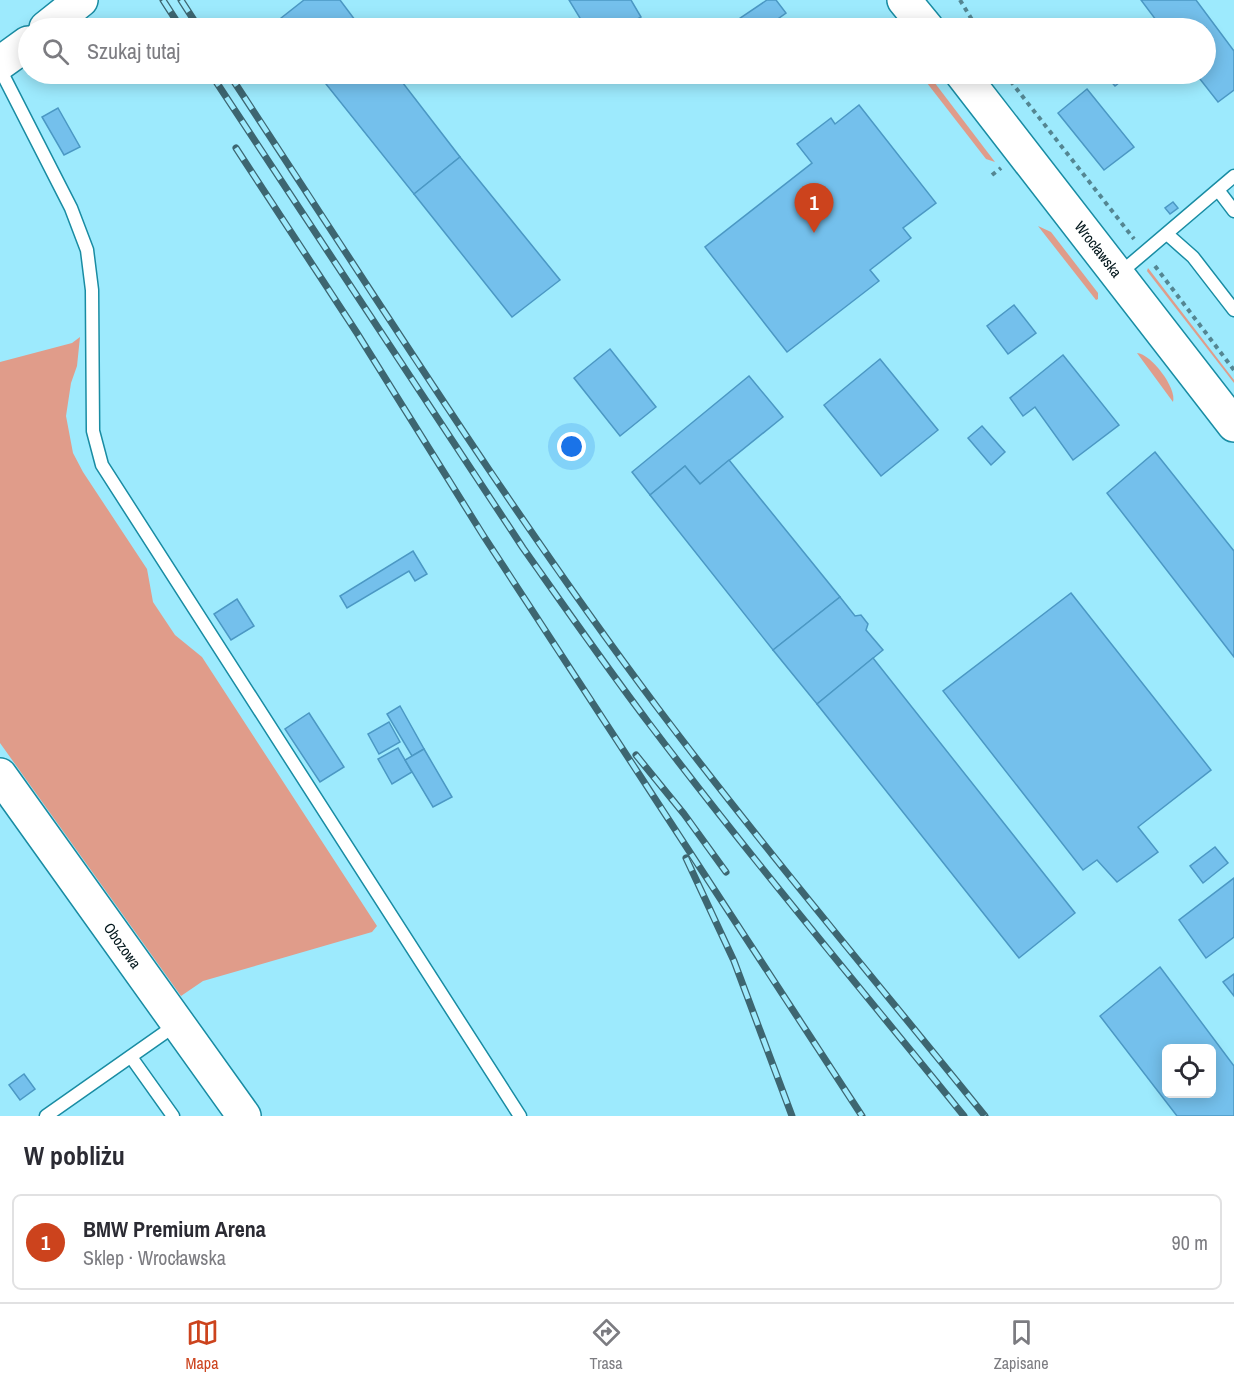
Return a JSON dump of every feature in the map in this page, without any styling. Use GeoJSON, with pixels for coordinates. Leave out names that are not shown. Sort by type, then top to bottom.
{"type":"FeatureCollection","features":[{"type":"Feature","properties":{"kind":"street"},"geometry":{"type":"LineString","coordinates":[[58,18],[81,0]]}},
{"type":"Feature","properties":{"kind":"street"},"geometry":{"type":"LineString","coordinates":[[904,0],[919,18]]}},
{"type":"Feature","properties":{"kind":"street"},"geometry":{"type":"LineString","coordinates":[[0,63],[18,50]]}},
{"type":"Feature","properties":{"kind":"street","name":"Wrocławska"},"geometry":{"type":"LineString","coordinates":[[970,84],[1234,425]]}},
{"type":"Feature","properties":{"kind":"street","name":"Obozowa"},"geometry":{"type":"LineString","coordinates":[[0,775],[244,1116]]}},
{"type":"Feature","properties":{"kind":"lane"},"geometry":{"type":"LineString","coordinates":[[0,69],[71,208],[87,250],[92,290],[93,431],[102,465],[520,1116]]}},
{"type":"Feature","properties":{"kind":"lane"},"geometry":{"type":"LineString","coordinates":[[1118,275],[1234,176]]}},
{"type":"Feature","properties":{"kind":"lane"},"geometry":{"type":"LineString","coordinates":[[1218,190],[1234,211]]}},
{"type":"Feature","properties":{"kind":"lane"},"geometry":{"type":"LineString","coordinates":[[1167,234],[1193,257],[1234,310]]}},
{"type":"Feature","properties":{"kind":"lane"},"geometry":{"type":"LineString","coordinates":[[46,1116],[178,1024]]}},
{"type":"Feature","properties":{"kind":"lane"},"geometry":{"type":"LineString","coordinates":[[131,1057],[173,1116]]}},
{"type":"Feature","properties":{"kind":"path"},"geometry":{"type":"LineString","coordinates":[[960,0],[971,18]]}},
{"type":"Feature","properties":{"kind":"path"},"geometry":{"type":"LineString","coordinates":[[1013,84],[1234,370]]}},
{"type":"Feature","properties":{"kind":"shaded area"},"geometry":{"type":"Polygon","coordinates":[[[928,84],[936,84],[995,162],[986,159],[928,84]]]}},
{"type":"Feature","properties":{"kind":"shaded area"},"geometry":{"type":"Polygon","coordinates":[[[1038,226],[1051,232],[1098,293],[1098,299],[1096,300],[1038,226]]]}},
{"type":"Feature","properties":{"kind":"shaded area"},"geometry":{"type":"Polygon","coordinates":[[[1148,268],[1234,380],[1234,383],[1147,271],[1148,268]]]}},
{"type":"Feature","properties":{"kind":"shaded area"},"geometry":{"type":"Polygon","coordinates":[[[80,337],[77,366],[71,383],[66,416],[73,453],[147,569],[153,602],[175,635],[202,657],[377,926],[372,932],[203,981],[181,996],[0,743],[0,362],[72,343],[80,337]]]}},
{"type":"Feature","properties":{"kind":"shaded area"},"geometry":{"type":"Polygon","coordinates":[[[1137,353],[1149,359],[1162,373],[1171,389],[1173,402],[1137,353]]]}},
{"type":"Feature","properties":{"kind":"building"},"geometry":{"type":"Polygon","coordinates":[[[304,0],[340,0],[354,18],[281,18],[304,0]]]}},
{"type":"Feature","properties":{"kind":"building"},"geometry":{"type":"Polygon","coordinates":[[[569,0],[631,0],[641,17],[639,18],[580,18],[569,0]]]}},
{"type":"Feature","properties":{"kind":"building"},"geometry":{"type":"Polygon","coordinates":[[[767,0],[776,0],[786,13],[779,18],[740,18],[767,0]]]}},
{"type":"Feature","properties":{"kind":"building"},"geometry":{"type":"Polygon","coordinates":[[[1141,0],[1196,0],[1209,18],[1154,18],[1141,0]]]}},
{"type":"Feature","properties":{"kind":"building"},"geometry":{"type":"Polygon","coordinates":[[[1216,27],[1234,51],[1234,90],[1218,102],[1204,84],[1216,84],[1216,27]]]}},
{"type":"Feature","properties":{"kind":"building"},"geometry":{"type":"Polygon","coordinates":[[[326,84],[404,84],[460,157],[414,194],[326,84]]]}},
{"type":"Feature","properties":{"kind":"building"},"geometry":{"type":"Polygon","coordinates":[[[1087,89],[1134,147],[1104,170],[1058,113],[1087,89]]]}},
{"type":"Feature","properties":{"kind":"building"},"geometry":{"type":"Polygon","coordinates":[[[859,105],[936,203],[903,228],[911,238],[870,270],[879,281],[787,352],[705,247],[812,163],[797,144],[831,118],[835,124],[859,105]]]}},
{"type":"Feature","properties":{"kind":"building"},"geometry":{"type":"Polygon","coordinates":[[[58,108],[80,147],[64,155],[42,117],[58,108]]]}},
{"type":"Feature","properties":{"kind":"building"},"geometry":{"type":"Polygon","coordinates":[[[460,157],[560,280],[512,317],[414,194],[460,157]]]}},
{"type":"Feature","properties":{"kind":"building"},"geometry":{"type":"Polygon","coordinates":[[[1173,202],[1178,208],[1170,214],[1165,208],[1173,202]]]}},
{"type":"Feature","properties":{"kind":"building"},"geometry":{"type":"Polygon","coordinates":[[[1014,305],[1036,333],[1008,354],[987,326],[1014,305]]]}},
{"type":"Feature","properties":{"kind":"building"},"geometry":{"type":"Polygon","coordinates":[[[610,349],[656,407],[620,436],[574,378],[610,349]]]}},
{"type":"Feature","properties":{"kind":"building"},"geometry":{"type":"Polygon","coordinates":[[[1063,355],[1119,425],[1073,460],[1035,407],[1023,416],[1010,398],[1063,355]]]}},
{"type":"Feature","properties":{"kind":"building"},"geometry":{"type":"Polygon","coordinates":[[[880,359],[938,430],[881,476],[824,405],[880,359]]]}},
{"type":"Feature","properties":{"kind":"building"},"geometry":{"type":"Polygon","coordinates":[[[749,376],[783,417],[700,484],[685,466],[650,495],[632,472],[749,376]]]}},
{"type":"Feature","properties":{"kind":"building"},"geometry":{"type":"Polygon","coordinates":[[[982,426],[1005,452],[991,465],[968,438],[982,426]]]}},
{"type":"Feature","properties":{"kind":"building"},"geometry":{"type":"Polygon","coordinates":[[[1155,452],[1234,551],[1234,657],[1107,493],[1155,452]]]}},
{"type":"Feature","properties":{"kind":"building"},"geometry":{"type":"Polygon","coordinates":[[[729,460],[840,597],[773,650],[650,495],[685,466],[700,484],[729,460]]]}},
{"type":"Feature","properties":{"kind":"building"},"geometry":{"type":"Polygon","coordinates":[[[413,551],[427,574],[415,581],[409,571],[347,608],[340,596],[413,551]]]}},
{"type":"Feature","properties":{"kind":"building"},"geometry":{"type":"Polygon","coordinates":[[[1071,593],[1211,770],[1138,827],[1158,852],[1117,882],[1097,860],[1083,870],[943,691],[1071,593]]]}},
{"type":"Feature","properties":{"kind":"building"},"geometry":{"type":"Polygon","coordinates":[[[840,597],[855,616],[861,615],[868,624],[866,630],[883,650],[817,704],[773,650],[840,597]]]}},
{"type":"Feature","properties":{"kind":"building"},"geometry":{"type":"Polygon","coordinates":[[[237,599],[254,626],[231,640],[214,614],[237,599]]]}},
{"type":"Feature","properties":{"kind":"building"},"geometry":{"type":"Polygon","coordinates":[[[873,658],[1075,913],[1019,958],[817,704],[873,658]]]}},
{"type":"Feature","properties":{"kind":"building"},"geometry":{"type":"Polygon","coordinates":[[[400,706],[424,749],[412,756],[387,714],[400,706]]]}},
{"type":"Feature","properties":{"kind":"building"},"geometry":{"type":"Polygon","coordinates":[[[309,713],[344,767],[320,782],[285,729],[309,713]]]}},
{"type":"Feature","properties":{"kind":"building"},"geometry":{"type":"Polygon","coordinates":[[[389,722],[400,742],[379,754],[368,734],[389,722]]]}},
{"type":"Feature","properties":{"kind":"building"},"geometry":{"type":"Polygon","coordinates":[[[398,748],[412,772],[392,784],[378,759],[398,748]]]}},
{"type":"Feature","properties":{"kind":"building"},"geometry":{"type":"Polygon","coordinates":[[[424,749],[452,797],[433,807],[405,760],[424,749]]]}},
{"type":"Feature","properties":{"kind":"building"},"geometry":{"type":"Polygon","coordinates":[[[1215,847],[1228,863],[1203,883],[1190,866],[1215,847]]]}},
{"type":"Feature","properties":{"kind":"building"},"geometry":{"type":"Polygon","coordinates":[[[1234,878],[1234,937],[1206,958],[1179,920],[1234,878]]]}},
{"type":"Feature","properties":{"kind":"building"},"geometry":{"type":"Polygon","coordinates":[[[1160,967],[1234,1066],[1234,1116],[1177,1116],[1163,1098],[1216,1098],[1216,1044],[1162,1044],[1162,1097],[1100,1016],[1160,967]]]}},
{"type":"Feature","properties":{"kind":"building"},"geometry":{"type":"Polygon","coordinates":[[[1234,974],[1234,996],[1223,982],[1234,974]]]}},
{"type":"Feature","properties":{"kind":"building"},"geometry":{"type":"Polygon","coordinates":[[[24,1074],[35,1089],[20,1100],[9,1085],[24,1074]]]}},
{"type":"Feature","properties":{"kind":"railway"},"geometry":{"type":"LineString","coordinates":[[163,0],[175,18]]}},
{"type":"Feature","properties":{"kind":"railway"},"geometry":{"type":"LineString","coordinates":[[181,0],[193,18]]}},
{"type":"Feature","properties":{"kind":"railway"},"geometry":{"type":"LineString","coordinates":[[218,84],[523,548],[600,657],[725,822],[964,1116]]}},
{"type":"Feature","properties":{"kind":"railway"},"geometry":{"type":"LineString","coordinates":[[236,84],[438,394],[600,630],[737,810],[985,1116]]}},
{"type":"Feature","properties":{"kind":"railway"},"geometry":{"type":"LineString","coordinates":[[236,148],[357,333],[483,535],[862,1116]]}},
{"type":"Feature","properties":{"kind":"railway"},"geometry":{"type":"LineString","coordinates":[[636,755],[684,814],[726,872]]}},
{"type":"Feature","properties":{"kind":"railway"},"geometry":{"type":"LineString","coordinates":[[686,858],[734,961],[792,1116]]}},
{"type":"Feature","properties":{"kind":"place","name":"BMW Premium Arena"},"geometry":{"type":"Point","coordinates":[814,233]}}]}
